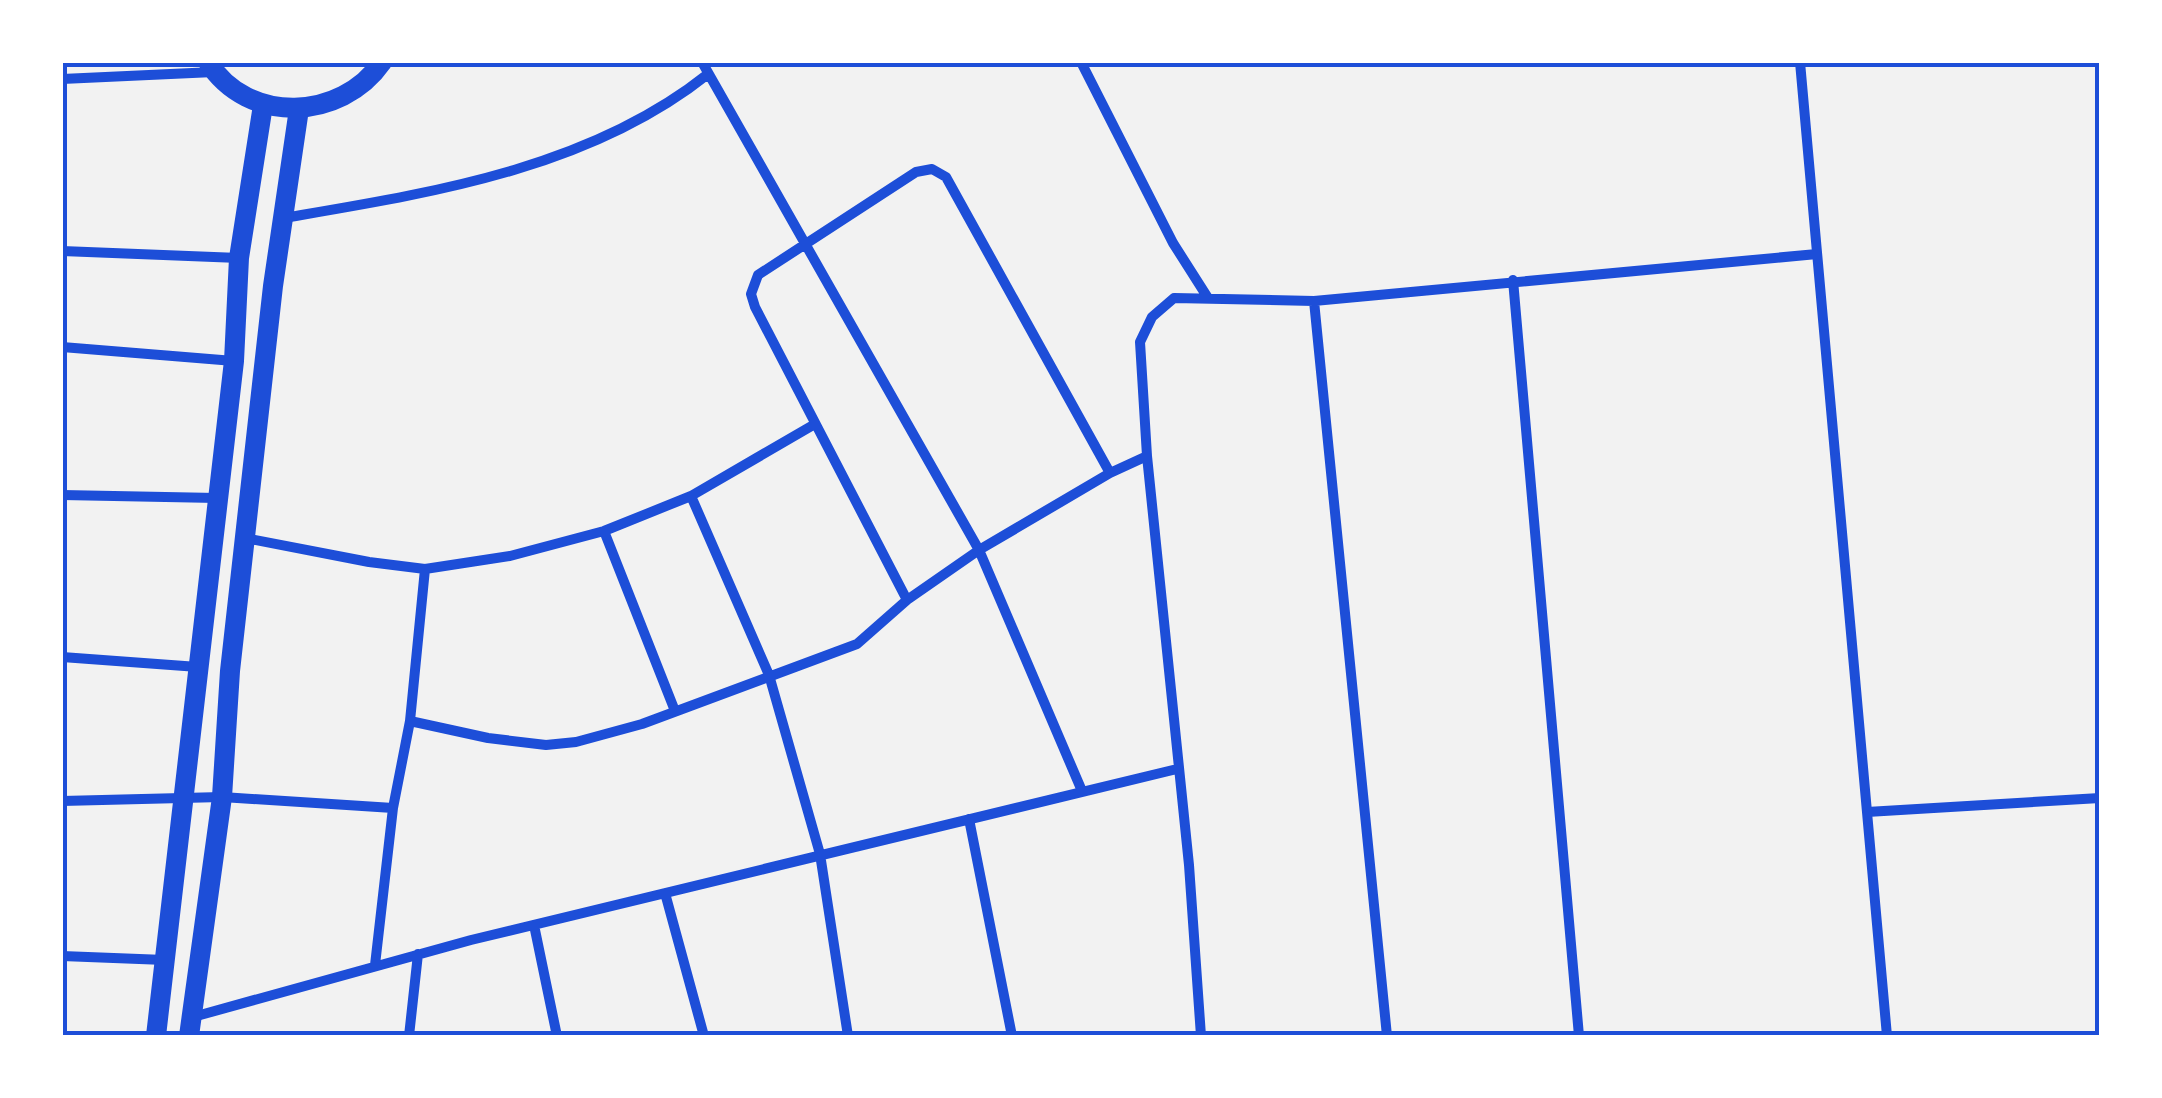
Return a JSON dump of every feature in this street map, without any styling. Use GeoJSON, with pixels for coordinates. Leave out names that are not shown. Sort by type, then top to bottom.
{"type":"FeatureCollection","features":[{"type":"Feature","properties":{"kind":"main road"},"geometry":{"type":"LineString","coordinates":[[211,67],[236,92],[263,104],[299,109],[326,104],[351,93],[382,62]]}},
{"type":"Feature","properties":{"kind":"main road"},"geometry":{"type":"LineString","coordinates":[[156,1036],[234,361],[239,258],[263,104]]}},
{"type":"Feature","properties":{"kind":"main road"},"geometry":{"type":"LineString","coordinates":[[190,1026],[222,797],[230,671],[299,109]]}},
{"type":"Feature","properties":{"kind":"street"},"geometry":{"type":"LineString","coordinates":[[702,62],[980,550],[1082,791]]}},
{"type":"Feature","properties":{"kind":"street"},"geometry":{"type":"LineString","coordinates":[[1081,62],[1172,243],[1208,298]]}},
{"type":"Feature","properties":{"kind":"street"},"geometry":{"type":"LineString","coordinates":[[1800,62],[1887,1036]]}},
{"type":"Feature","properties":{"kind":"street"},"geometry":{"type":"LineString","coordinates":[[62,78],[211,67]]}},
{"type":"Feature","properties":{"kind":"street"},"geometry":{"type":"LineString","coordinates":[[284,218],[413,196],[534,164],[638,122],[708,74]]}},
{"type":"Feature","properties":{"kind":"street"},"geometry":{"type":"LineString","coordinates":[[907,600],[751,294],[758,274],[916,172],[932,169],[946,178],[1110,473]]}},
{"type":"Feature","properties":{"kind":"street"},"geometry":{"type":"LineString","coordinates":[[62,251],[239,258]]}},
{"type":"Feature","properties":{"kind":"street"},"geometry":{"type":"LineString","coordinates":[[1201,1036],[1188,864],[1147,456],[1140,342],[1152,317],[1174,298],[1314,301],[1817,254]]}},
{"type":"Feature","properties":{"kind":"street"},"geometry":{"type":"LineString","coordinates":[[1514,280],[1579,1036]]}},
{"type":"Feature","properties":{"kind":"street"},"geometry":{"type":"LineString","coordinates":[[1314,301],[1387,1036]]}},
{"type":"Feature","properties":{"kind":"street"},"geometry":{"type":"LineString","coordinates":[[62,347],[234,361]]}},
{"type":"Feature","properties":{"kind":"street"},"geometry":{"type":"LineString","coordinates":[[245,538],[369,562],[426,568],[510,556],[604,531],[691,496],[816,424]]}},
{"type":"Feature","properties":{"kind":"street"},"geometry":{"type":"LineString","coordinates":[[410,721],[488,738],[546,744],[576,742],[674,711],[858,644],[907,600],[980,550],[1110,473],[1147,456]]}},
{"type":"Feature","properties":{"kind":"street"},"geometry":{"type":"LineString","coordinates":[[62,495],[217,498]]}},
{"type":"Feature","properties":{"kind":"street"},"geometry":{"type":"LineString","coordinates":[[691,496],[769,675],[820,854],[848,1036]]}},
{"type":"Feature","properties":{"kind":"street"},"geometry":{"type":"LineString","coordinates":[[604,531],[674,711]]}},
{"type":"Feature","properties":{"kind":"street"},"geometry":{"type":"LineString","coordinates":[[375,964],[394,808],[410,721],[426,568]]}},
{"type":"Feature","properties":{"kind":"street"},"geometry":{"type":"LineString","coordinates":[[62,657],[198,668]]}},
{"type":"Feature","properties":{"kind":"street"},"geometry":{"type":"LineString","coordinates":[[190,1026],[375,964],[1177,770]]}},
{"type":"Feature","properties":{"kind":"street"},"geometry":{"type":"LineString","coordinates":[[62,801],[222,797],[394,808]]}},
{"type":"Feature","properties":{"kind":"street"},"geometry":{"type":"LineString","coordinates":[[1867,812],[2100,798]]}},
{"type":"Feature","properties":{"kind":"street"},"geometry":{"type":"LineString","coordinates":[[969,819],[1012,1036]]}},
{"type":"Feature","properties":{"kind":"street"},"geometry":{"type":"LineString","coordinates":[[665,893],[704,1036]]}},
{"type":"Feature","properties":{"kind":"street"},"geometry":{"type":"LineString","coordinates":[[534,925],[556,1036]]}},
{"type":"Feature","properties":{"kind":"street"},"geometry":{"type":"LineString","coordinates":[[409,1036],[418,954]]}},
{"type":"Feature","properties":{"kind":"street"},"geometry":{"type":"LineString","coordinates":[[62,956],[165,960]]}}]}
